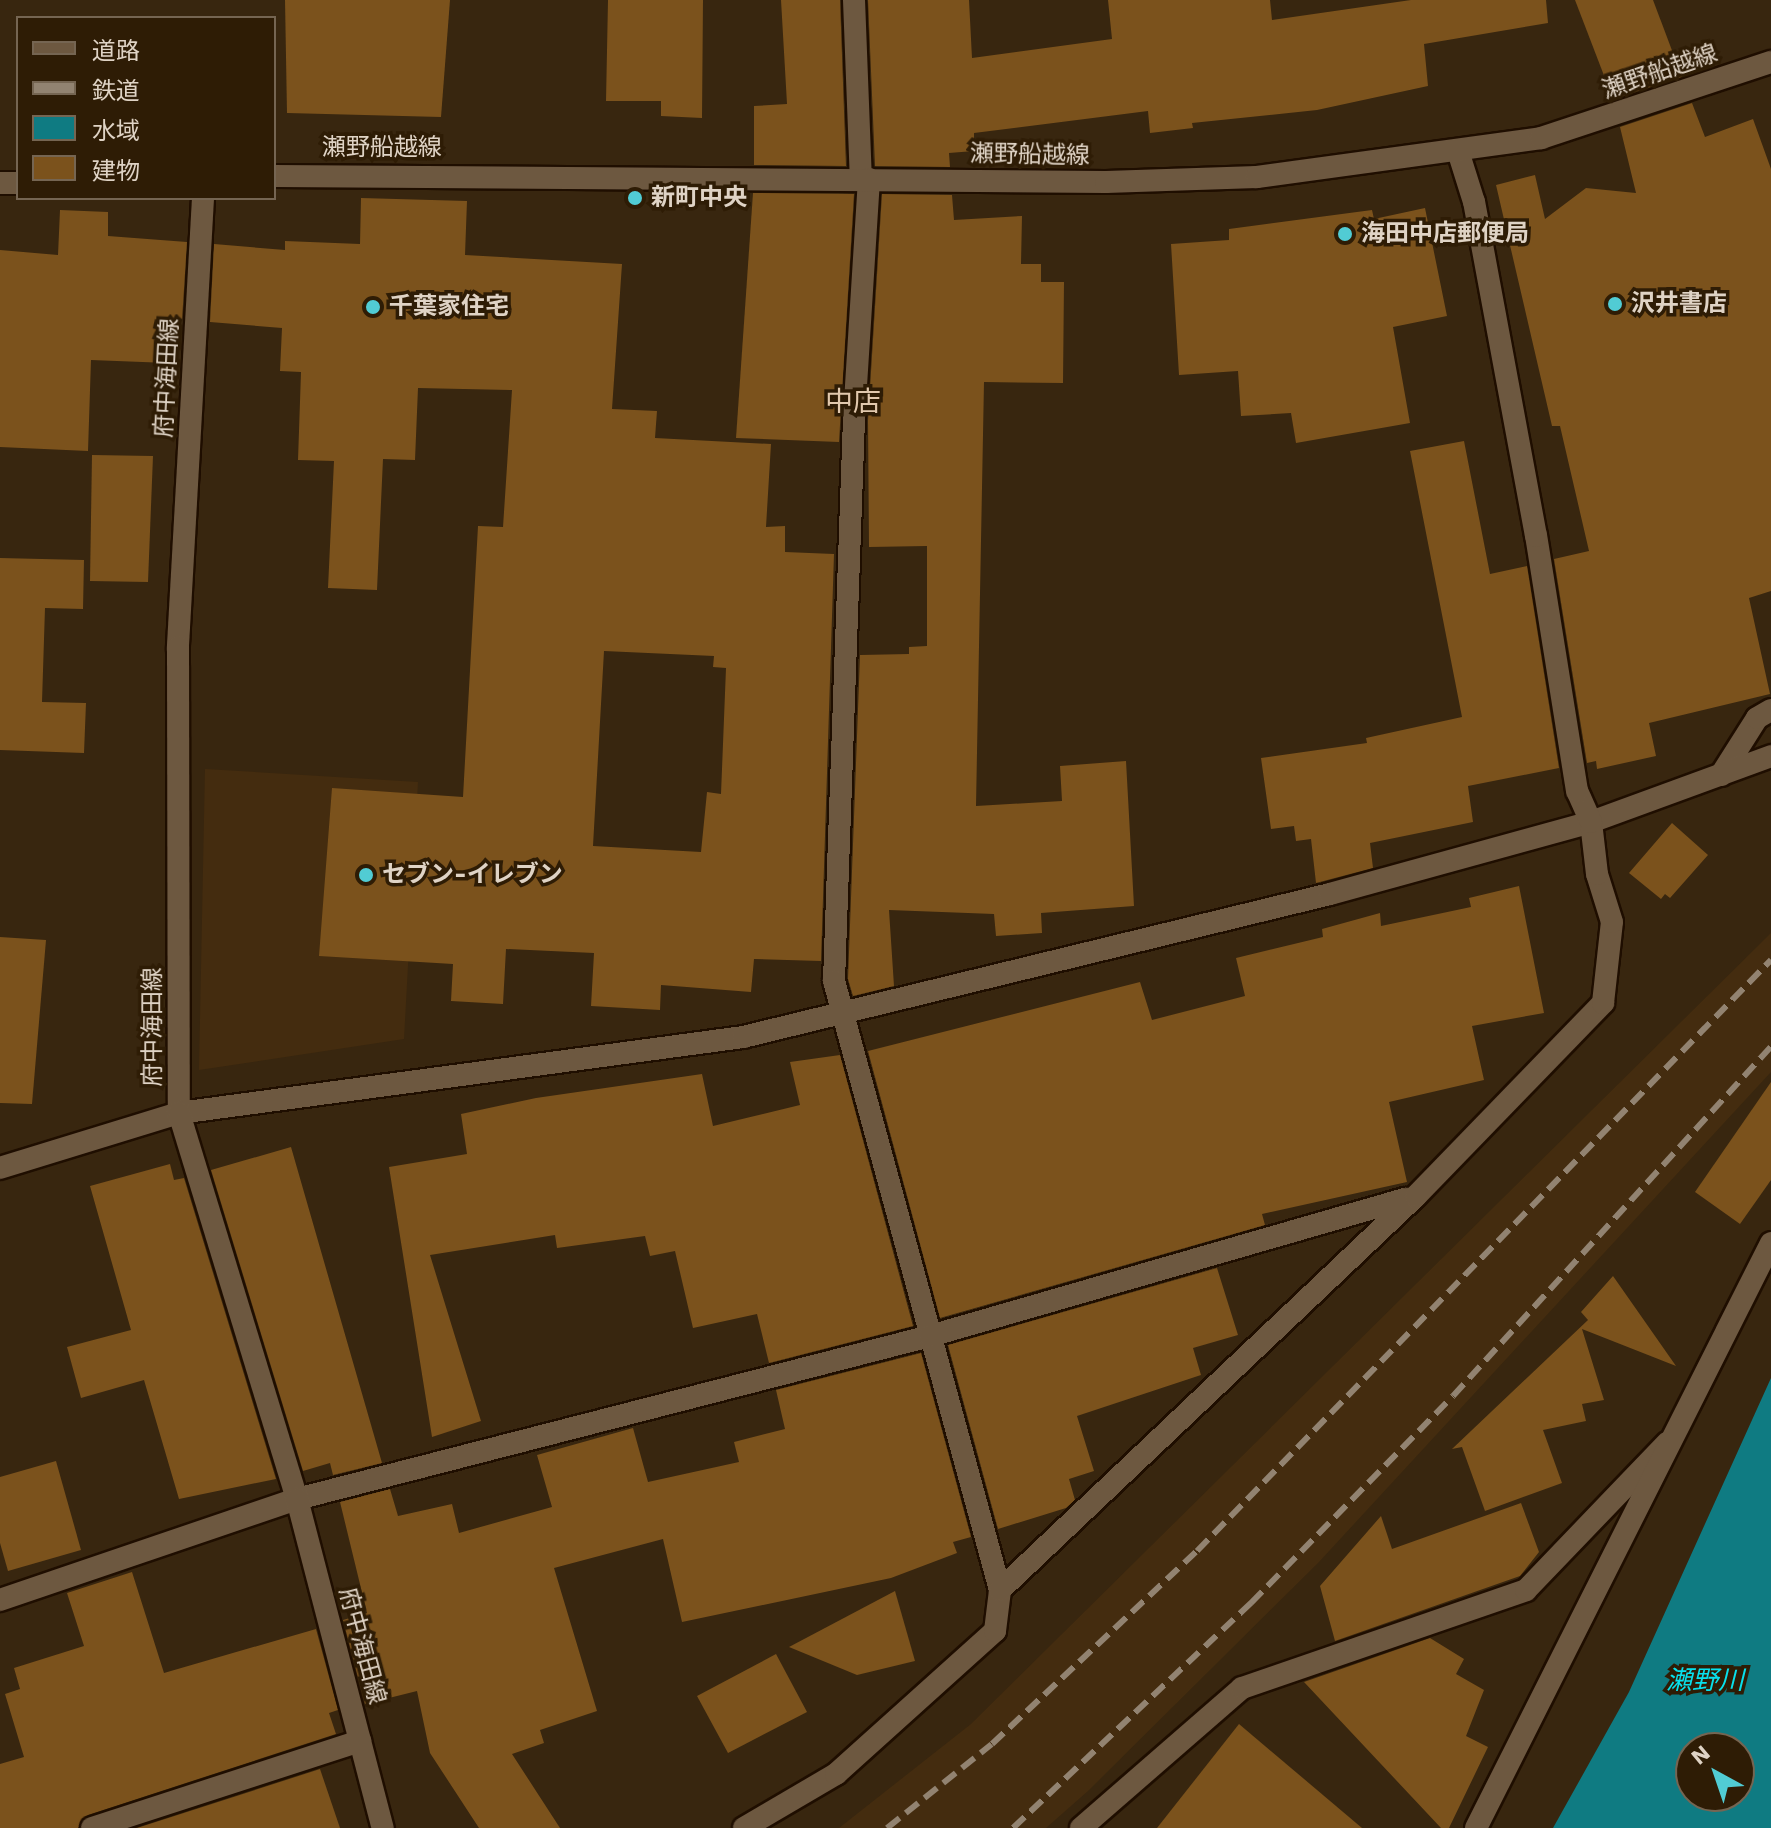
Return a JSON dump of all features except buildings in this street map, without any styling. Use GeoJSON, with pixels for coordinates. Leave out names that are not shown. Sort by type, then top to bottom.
{"type":"FeatureCollection","features":[{"type":"Feature","properties":{"kind":"street"},"geometry":{"type":"LineString","coordinates":[[744,1828],[836,1774],[995,1631],[1000,1590],[834,981],[865,179],[854,0]]}},
{"type":"Feature","properties":{"kind":"street","name":"瀬野船越線"},"geometry":{"type":"LineString","coordinates":[[276,176],[1106,182],[1257,177],[1541,138],[1771,62]]}},
{"type":"Feature","properties":{"kind":"street"},"geometry":{"type":"LineString","coordinates":[[1000,1590],[1416,1196],[1603,1003],[1612,922],[1597,874],[1591,822],[1577,791],[1533,521],[1474,202],[1458,151]]}},
{"type":"Feature","properties":{"kind":"street","name":"府中海田線"},"geometry":{"type":"LineString","coordinates":[[203,200],[178,647],[179,1113],[297,1499],[383,1828]]}},
{"type":"Feature","properties":{"kind":"street"},"geometry":{"type":"LineString","coordinates":[[1721,775],[1757,718],[1771,710]]}},
{"type":"Feature","properties":{"kind":"street"},"geometry":{"type":"LineString","coordinates":[[0,1168],[179,1113],[743,1037],[1330,894],[1591,822],[1771,756]]}},
{"type":"Feature","properties":{"kind":"street"},"geometry":{"type":"LineString","coordinates":[[0,1600],[297,1499],[930,1336],[1416,1196]]}},
{"type":"Feature","properties":{"kind":"street"},"geometry":{"type":"LineString","coordinates":[[1476,1828],[1667,1443],[1771,1243]]}},
{"type":"Feature","properties":{"kind":"street"},"geometry":{"type":"LineString","coordinates":[[1081,1828],[1242,1688],[1526,1590],[1667,1443]]}},
{"type":"Feature","properties":{"kind":"street"},"geometry":{"type":"LineString","coordinates":[[92,1828],[360,1741]]}},
{"type":"Feature","properties":{"kind":"shaded area"},"geometry":{"type":"Polygon","coordinates":[[[205,769],[418,782],[404,1039],[199,1070],[205,769]]]}},
{"type":"Feature","properties":{"kind":"shaded area"},"geometry":{"type":"Polygon","coordinates":[[[1771,933],[1771,1072],[1319,1562],[1088,1791],[1046,1828],[839,1828],[971,1724],[1771,933]]]}},
{"type":"Feature","properties":{"kind":"water","name":"瀬野川"},"geometry":{"type":"Polygon","coordinates":[[[1771,1378],[1771,1828],[1553,1828],[1629,1692],[1771,1378]]]}},
{"type":"Feature","properties":{"kind":"railway"},"geometry":{"type":"LineString","coordinates":[[887,1828],[992,1744],[1197,1551],[1771,960]]}},
{"type":"Feature","properties":{"kind":"railway"},"geometry":{"type":"LineString","coordinates":[[1013,1828],[1251,1603],[1453,1396],[1771,1047]]}},
{"type":"Feature","properties":{"kind":"place","name":"新町中央"},"geometry":{"type":"Point","coordinates":[635,198]}},
{"type":"Feature","properties":{"kind":"place","name":"海田中店郵便局"},"geometry":{"type":"Point","coordinates":[1345,234]}},
{"type":"Feature","properties":{"kind":"place","name":"沢井書店"},"geometry":{"type":"Point","coordinates":[1615,304]}},
{"type":"Feature","properties":{"kind":"place","name":"千葉家住宅"},"geometry":{"type":"Point","coordinates":[373,307]}},
{"type":"Feature","properties":{"kind":"place","name":"セブン-イレブン"},"geometry":{"type":"Point","coordinates":[366,875]}},
{"type":"Feature","properties":{"kind":"district","name":"中店"},"geometry":{"type":"Point","coordinates":[853,402]}}]}
